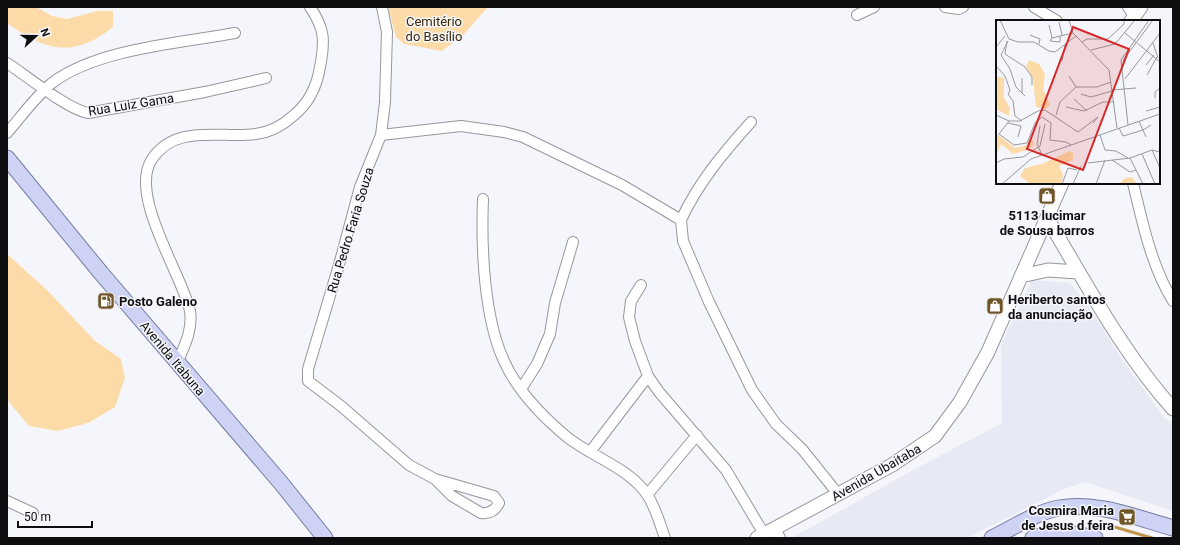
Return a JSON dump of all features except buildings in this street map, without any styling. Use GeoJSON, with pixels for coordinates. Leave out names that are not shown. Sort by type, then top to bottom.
{"type":"FeatureCollection","features":[{"type":"Feature","properties":{"kind":"main road","name":"Avenida Itabuna"},"geometry":{"type":"LineString","coordinates":[[7,158],[177,363],[281,483],[325,538]]}},
{"type":"Feature","properties":{"kind":"main road","name":"Avenida Ubaitaba"},"geometry":{"type":"LineString","coordinates":[[769,535],[838,494],[892,465],[935,436],[960,402],[988,352],[1062,184]]}},
{"type":"Feature","properties":{"kind":"main road"},"geometry":{"type":"LineString","coordinates":[[1047,218],[1078,272],[1137,362],[1157,391],[1173,409]]}},
{"type":"Feature","properties":{"kind":"main road"},"geometry":{"type":"LineString","coordinates":[[1021,276],[1048,270],[1078,272]]}},
{"type":"Feature","properties":{"kind":"main road"},"geometry":{"type":"LineString","coordinates":[[992,538],[1058,508],[1077,506],[1102,508],[1173,528]]}},
{"type":"Feature","properties":{"kind":"main road"},"geometry":{"type":"LineString","coordinates":[[1033,538],[1060,531],[1094,538]]}},
{"type":"Feature","properties":{"kind":"street"},"geometry":{"type":"LineString","coordinates":[[177,363],[190,330],[190,311],[156,227],[147,193],[146,184],[149,167],[152,160],[163,147],[176,140],[204,134],[255,135],[279,128],[300,111],[308,100],[319,73],[324,46],[322,29],[310,7]]}},
{"type":"Feature","properties":{"kind":"street","name":"Rua Pedro Faria Souza"},"geometry":{"type":"LineString","coordinates":[[382,7],[387,32],[385,102],[381,135],[355,205],[308,369],[308,381],[341,406],[409,465],[435,479]]}},
{"type":"Feature","properties":{"kind":"street"},"geometry":{"type":"LineString","coordinates":[[857,15],[874,7]]}},
{"type":"Feature","properties":{"kind":"street"},"geometry":{"type":"LineString","coordinates":[[945,7],[961,8]]}},
{"type":"Feature","properties":{"kind":"street"},"geometry":{"type":"LineString","coordinates":[[1034,7],[1055,20]]}},
{"type":"Feature","properties":{"kind":"street"},"geometry":{"type":"LineString","coordinates":[[7,133],[45,89],[68,73],[86,64],[113,55],[235,33]]}},
{"type":"Feature","properties":{"kind":"street","name":"Rua Luiz Gama"},"geometry":{"type":"LineString","coordinates":[[7,63],[82,112],[88,113],[205,92],[266,78]]}},
{"type":"Feature","properties":{"kind":"street"},"geometry":{"type":"LineString","coordinates":[[750,122],[721,155],[694,195],[681,220],[684,241],[709,302],[752,390],[776,424],[802,449],[838,494]]}},
{"type":"Feature","properties":{"kind":"street"},"geometry":{"type":"LineString","coordinates":[[381,135],[461,126],[504,132],[523,137],[622,185],[681,220]]}},
{"type":"Feature","properties":{"kind":"street"},"geometry":{"type":"LineString","coordinates":[[1133,184],[1154,257],[1167,292],[1173,301]]}},
{"type":"Feature","properties":{"kind":"street"},"geometry":{"type":"LineString","coordinates":[[483,199],[482,225],[485,269],[492,322],[503,360],[521,389],[535,406],[568,438],[628,476],[647,495],[656,513],[665,538]]}},
{"type":"Feature","properties":{"kind":"street"},"geometry":{"type":"LineString","coordinates":[[521,389],[537,364],[550,334],[555,303],[573,242]]}},
{"type":"Feature","properties":{"kind":"street"},"geometry":{"type":"LineString","coordinates":[[641,285],[631,301],[629,317],[635,342],[648,376],[659,392],[726,470],[769,535]]}},
{"type":"Feature","properties":{"kind":"street"},"geometry":{"type":"LineString","coordinates":[[590,452],[648,376]]}},
{"type":"Feature","properties":{"kind":"street"},"geometry":{"type":"LineString","coordinates":[[647,495],[696,435]]}},
{"type":"Feature","properties":{"kind":"street"},"geometry":{"type":"LineString","coordinates":[[435,479],[494,496],[499,503],[492,512],[486,514],[481,513],[452,496],[435,479]]}},
{"type":"Feature","properties":{"kind":"street"},"geometry":{"type":"LineString","coordinates":[[7,500],[33,513]]}},
{"type":"Feature","properties":{"kind":"shaded area"},"geometry":{"type":"Polygon","coordinates":[[[1032,280],[1070,283],[1086,302],[1121,358],[1165,419],[1173,422],[1173,511],[1085,482],[1064,489],[967,538],[792,538],[904,475],[1002,423],[1001,345],[1032,280]]]}},
{"type":"Feature","properties":{"kind":"green space"},"geometry":{"type":"Polygon","coordinates":[[[7,7],[36,7],[52,16],[67,19],[97,11],[113,11],[113,27],[99,37],[85,44],[60,48],[34,40],[7,23],[7,7]]]}},
{"type":"Feature","properties":{"kind":"green space","name":"Cemitério do Basílio"},"geometry":{"type":"Polygon","coordinates":[[[388,7],[488,7],[463,35],[442,51],[404,44],[396,37],[388,7]]]}},
{"type":"Feature","properties":{"kind":"green space"},"geometry":{"type":"Polygon","coordinates":[[[7,254],[48,291],[95,341],[121,359],[125,378],[115,407],[88,423],[58,431],[29,426],[9,402],[7,392],[7,254]]]}},
{"type":"Feature","properties":{"kind":"waterway"},"geometry":{"type":"LineString","coordinates":[[1108,525],[1152,538]]}},
{"type":"Feature","properties":{"kind":"place","name":"5113 lucimar de Sousa barros"},"geometry":{"type":"Point","coordinates":[1047,196]}},
{"type":"Feature","properties":{"kind":"place","name":"Posto Galeno"},"geometry":{"type":"Point","coordinates":[106,301]}},
{"type":"Feature","properties":{"kind":"place","name":"Heriberto santos da anunciação"},"geometry":{"type":"Point","coordinates":[995,306]}},
{"type":"Feature","properties":{"kind":"place","name":"Cosmira Maria de Jesus d feira"},"geometry":{"type":"Point","coordinates":[1127,517]}}]}
